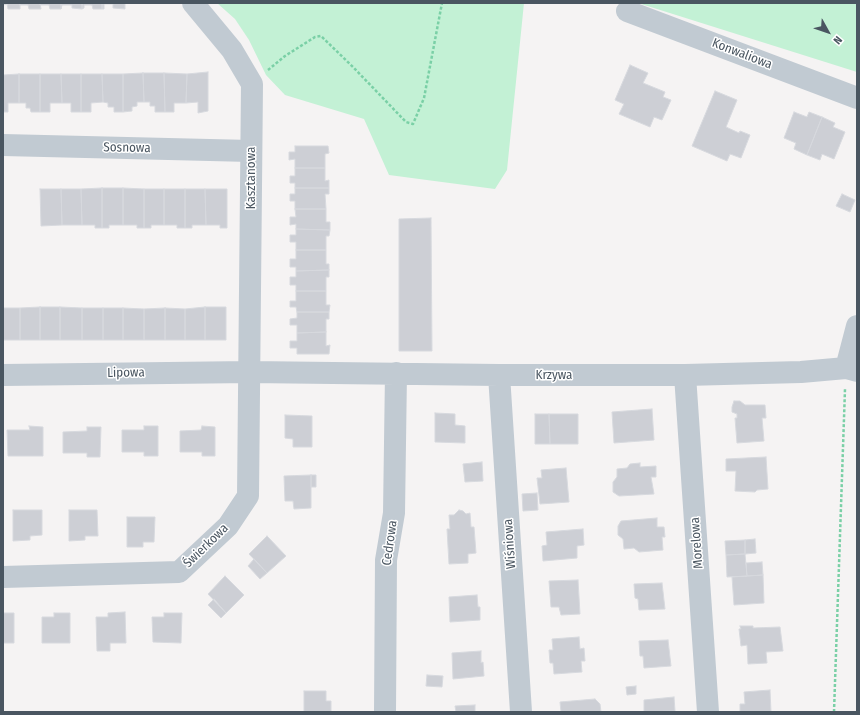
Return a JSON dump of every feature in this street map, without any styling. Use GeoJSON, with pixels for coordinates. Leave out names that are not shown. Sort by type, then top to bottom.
{"type":"FeatureCollection","features":[{"type":"Feature","properties":{"kind":"street"},"geometry":{"type":"LineString","coordinates":[[193,3],[232,50],[252,84]]}},
{"type":"Feature","properties":{"kind":"street","name":"Konwaliowa"},"geometry":{"type":"LineString","coordinates":[[627,11],[857,98]]}},
{"type":"Feature","properties":{"kind":"street","name":"Kasztanowa"},"geometry":{"type":"LineString","coordinates":[[250,372],[252,84]]}},
{"type":"Feature","properties":{"kind":"street","name":"Sosnowa"},"geometry":{"type":"LineString","coordinates":[[3,145],[251,151]]}},
{"type":"Feature","properties":{"kind":"street"},"geometry":{"type":"LineString","coordinates":[[852,370],[857,326]]}},
{"type":"Feature","properties":{"kind":"street","name":"Krzywa"},"geometry":{"type":"LineString","coordinates":[[250,372],[499,375],[685,375],[852,370]]}},
{"type":"Feature","properties":{"kind":"street","name":"Lipowa"},"geometry":{"type":"LineString","coordinates":[[3,375],[250,372]]}},
{"type":"Feature","properties":{"kind":"street","name":"Świerkowa"},"geometry":{"type":"LineString","coordinates":[[3,577],[179,572],[228,526],[248,496],[250,372]]}},
{"type":"Feature","properties":{"kind":"street","name":"Cedrowa"},"geometry":{"type":"LineString","coordinates":[[385,712],[386,560],[394,513],[396,373]]}},
{"type":"Feature","properties":{"kind":"street","name":"Wiśniowa"},"geometry":{"type":"LineString","coordinates":[[499,375],[521,712]]}},
{"type":"Feature","properties":{"kind":"street","name":"Morelowa"},"geometry":{"type":"LineString","coordinates":[[685,375],[708,712]]}},
{"type":"Feature","properties":{"kind":"path"},"geometry":{"type":"LineString","coordinates":[[252,84],[285,56],[321,36],[406,122],[413,124],[424,98],[442,3]]}},
{"type":"Feature","properties":{"kind":"path"},"geometry":{"type":"LineString","coordinates":[[834,712],[852,370]]}},
{"type":"Feature","properties":{"kind":"green space"},"geometry":{"type":"Polygon","coordinates":[[[217,3],[524,3],[507,170],[495,189],[389,175],[364,119],[285,95],[266,75],[249,40],[235,19],[217,3]]]}},
{"type":"Feature","properties":{"kind":"green space"},"geometry":{"type":"Polygon","coordinates":[[[638,3],[857,3],[857,72],[638,3]]]}},
{"type":"Feature","properties":{"kind":"building"},"geometry":{"type":"Polygon","coordinates":[[[3,3],[20,3],[20,9],[8,9],[7,4],[3,5],[3,3]]]}},
{"type":"Feature","properties":{"kind":"building"},"geometry":{"type":"Polygon","coordinates":[[[20,3],[40,3],[41,9],[29,9],[28,5],[20,5],[20,3]]]}},
{"type":"Feature","properties":{"kind":"building"},"geometry":{"type":"Polygon","coordinates":[[[40,3],[61,3],[61,9],[50,9],[49,5],[40,5],[40,3]]]}},
{"type":"Feature","properties":{"kind":"building"},"geometry":{"type":"Polygon","coordinates":[[[61,3],[82,3],[82,9],[72,8],[72,5],[62,5],[61,9],[61,3]]]}},
{"type":"Feature","properties":{"kind":"building"},"geometry":{"type":"Polygon","coordinates":[[[82,3],[102,3],[102,9],[93,9],[92,5],[84,5],[84,8],[82,9],[82,3]]]}},
{"type":"Feature","properties":{"kind":"building"},"geometry":{"type":"Polygon","coordinates":[[[102,3],[125,3],[125,9],[113,8],[113,4],[104,4],[104,9],[102,9],[102,3]]]}},
{"type":"Feature","properties":{"kind":"building"},"geometry":{"type":"Polygon","coordinates":[[[630,65],[648,73],[643,83],[665,92],[663,97],[671,100],[662,120],[654,117],[650,127],[619,114],[624,104],[615,100],[630,65]]]}},
{"type":"Feature","properties":{"kind":"building"},"geometry":{"type":"Polygon","coordinates":[[[208,72],[208,111],[198,113],[198,102],[186,103],[187,74],[208,72]]]}},
{"type":"Feature","properties":{"kind":"building"},"geometry":{"type":"Polygon","coordinates":[[[143,73],[144,102],[137,102],[137,106],[132,107],[132,111],[123,112],[123,74],[143,73]]]}},
{"type":"Feature","properties":{"kind":"building"},"geometry":{"type":"Polygon","coordinates":[[[143,73],[164,73],[165,112],[155,112],[155,106],[150,106],[150,102],[144,102],[143,73]]]}},
{"type":"Feature","properties":{"kind":"building"},"geometry":{"type":"Polygon","coordinates":[[[164,73],[187,74],[186,103],[174,103],[174,112],[165,112],[164,73]]]}},
{"type":"Feature","properties":{"kind":"building"},"geometry":{"type":"Polygon","coordinates":[[[19,74],[40,74],[40,112],[31,112],[30,108],[26,108],[26,103],[19,103],[19,74]]]}},
{"type":"Feature","properties":{"kind":"building"},"geometry":{"type":"Polygon","coordinates":[[[19,74],[19,103],[8,103],[8,112],[3,112],[3,75],[19,74]]]}},
{"type":"Feature","properties":{"kind":"building"},"geometry":{"type":"Polygon","coordinates":[[[40,74],[61,74],[62,103],[50,103],[50,112],[40,112],[40,74]]]}},
{"type":"Feature","properties":{"kind":"building"},"geometry":{"type":"Polygon","coordinates":[[[61,74],[81,74],[81,112],[71,112],[71,103],[62,103],[61,74]]]}},
{"type":"Feature","properties":{"kind":"building"},"geometry":{"type":"Polygon","coordinates":[[[81,74],[102,74],[103,102],[91,103],[91,112],[81,112],[81,74]]]}},
{"type":"Feature","properties":{"kind":"building"},"geometry":{"type":"Polygon","coordinates":[[[102,74],[123,74],[123,112],[114,112],[114,107],[108,107],[108,103],[103,102],[102,74]]]}},
{"type":"Feature","properties":{"kind":"building"},"geometry":{"type":"Polygon","coordinates":[[[715,91],[737,100],[726,127],[739,133],[740,131],[750,135],[741,158],[730,154],[727,161],[692,146],[715,91]]]}},
{"type":"Feature","properties":{"kind":"building"},"geometry":{"type":"Polygon","coordinates":[[[794,112],[807,117],[809,112],[822,117],[807,155],[794,149],[796,143],[784,138],[794,112]]]}},
{"type":"Feature","properties":{"kind":"building"},"geometry":{"type":"Polygon","coordinates":[[[822,117],[835,123],[833,127],[845,132],[834,159],[822,154],[820,160],[807,155],[822,117]]]}},
{"type":"Feature","properties":{"kind":"building"},"geometry":{"type":"Polygon","coordinates":[[[295,146],[328,146],[329,153],[325,154],[325,168],[295,168],[295,159],[289,160],[289,152],[295,152],[295,146]]]}},
{"type":"Feature","properties":{"kind":"building"},"geometry":{"type":"Polygon","coordinates":[[[295,168],[325,168],[325,181],[329,180],[329,188],[295,188],[295,183],[290,183],[290,176],[295,176],[295,168]]]}},
{"type":"Feature","properties":{"kind":"building"},"geometry":{"type":"Polygon","coordinates":[[[102,188],[102,228],[95,228],[95,225],[82,225],[81,189],[102,188]]]}},
{"type":"Feature","properties":{"kind":"building"},"geometry":{"type":"Polygon","coordinates":[[[102,188],[123,188],[123,225],[109,225],[109,228],[102,228],[102,188]]]}},
{"type":"Feature","properties":{"kind":"building"},"geometry":{"type":"Polygon","coordinates":[[[123,188],[144,189],[144,228],[137,228],[137,225],[123,225],[123,188]]]}},
{"type":"Feature","properties":{"kind":"building"},"geometry":{"type":"Polygon","coordinates":[[[295,188],[329,188],[329,194],[325,194],[326,209],[295,209],[295,201],[290,201],[290,194],[295,194],[295,188]]]}},
{"type":"Feature","properties":{"kind":"building"},"geometry":{"type":"Polygon","coordinates":[[[40,189],[61,189],[62,225],[41,226],[40,189]]]}},
{"type":"Feature","properties":{"kind":"building"},"geometry":{"type":"Polygon","coordinates":[[[61,189],[81,189],[82,225],[62,225],[61,189]]]}},
{"type":"Feature","properties":{"kind":"building"},"geometry":{"type":"Polygon","coordinates":[[[144,189],[164,189],[164,225],[151,225],[151,228],[144,228],[144,189]]]}},
{"type":"Feature","properties":{"kind":"building"},"geometry":{"type":"Polygon","coordinates":[[[164,189],[185,189],[185,228],[177,228],[177,225],[164,225],[164,189]]]}},
{"type":"Feature","properties":{"kind":"building"},"geometry":{"type":"Polygon","coordinates":[[[185,189],[205,189],[206,225],[192,225],[192,228],[185,228],[185,189]]]}},
{"type":"Feature","properties":{"kind":"building"},"geometry":{"type":"Polygon","coordinates":[[[205,189],[227,189],[227,228],[220,228],[220,225],[206,225],[205,189]]]}},
{"type":"Feature","properties":{"kind":"building"},"geometry":{"type":"Polygon","coordinates":[[[842,194],[855,200],[850,212],[836,206],[842,194]]]}},
{"type":"Feature","properties":{"kind":"building"},"geometry":{"type":"Polygon","coordinates":[[[295,209],[326,209],[326,222],[330,222],[330,230],[296,229],[296,224],[290,225],[290,217],[296,217],[295,209]]]}},
{"type":"Feature","properties":{"kind":"building"},"geometry":{"type":"Polygon","coordinates":[[[431,218],[432,351],[399,351],[399,219],[431,218]]]}},
{"type":"Feature","properties":{"kind":"building"},"geometry":{"type":"Polygon","coordinates":[[[296,229],[330,230],[329,236],[326,236],[326,250],[296,250],[296,242],[290,242],[290,235],[296,235],[296,229]]]}},
{"type":"Feature","properties":{"kind":"building"},"geometry":{"type":"Polygon","coordinates":[[[296,250],[326,250],[326,264],[329,264],[329,270],[296,271],[296,267],[290,267],[290,259],[296,259],[296,250]]]}},
{"type":"Feature","properties":{"kind":"building"},"geometry":{"type":"Polygon","coordinates":[[[329,270],[329,277],[326,277],[326,291],[296,291],[296,285],[290,285],[290,277],[296,277],[296,271],[329,270]]]}},
{"type":"Feature","properties":{"kind":"building"},"geometry":{"type":"Polygon","coordinates":[[[296,291],[326,291],[326,305],[330,305],[329,312],[297,312],[296,307],[290,307],[290,301],[296,301],[296,291]]]}},
{"type":"Feature","properties":{"kind":"building"},"geometry":{"type":"Polygon","coordinates":[[[40,307],[40,340],[20,340],[20,308],[40,307]]]}},
{"type":"Feature","properties":{"kind":"building"},"geometry":{"type":"Polygon","coordinates":[[[40,307],[60,307],[60,340],[40,340],[40,307]]]}},
{"type":"Feature","properties":{"kind":"building"},"geometry":{"type":"Polygon","coordinates":[[[60,307],[82,308],[82,340],[60,340],[60,307]]]}},
{"type":"Feature","properties":{"kind":"building"},"geometry":{"type":"Polygon","coordinates":[[[205,307],[226,307],[226,340],[205,340],[205,307]]]}},
{"type":"Feature","properties":{"kind":"building"},"geometry":{"type":"Polygon","coordinates":[[[205,307],[205,340],[185,340],[185,309],[205,307]]]}},
{"type":"Feature","properties":{"kind":"building"},"geometry":{"type":"Polygon","coordinates":[[[3,308],[20,308],[20,340],[3,340],[3,308]]]}},
{"type":"Feature","properties":{"kind":"building"},"geometry":{"type":"Polygon","coordinates":[[[82,308],[103,308],[103,340],[82,340],[82,308]]]}},
{"type":"Feature","properties":{"kind":"building"},"geometry":{"type":"Polygon","coordinates":[[[103,308],[123,308],[123,340],[103,340],[103,308]]]}},
{"type":"Feature","properties":{"kind":"building"},"geometry":{"type":"Polygon","coordinates":[[[123,308],[144,309],[144,340],[123,340],[123,308]]]}},
{"type":"Feature","properties":{"kind":"building"},"geometry":{"type":"Polygon","coordinates":[[[165,308],[165,340],[144,340],[144,309],[165,308]]]}},
{"type":"Feature","properties":{"kind":"building"},"geometry":{"type":"Polygon","coordinates":[[[165,308],[185,309],[185,340],[165,340],[165,308]]]}},
{"type":"Feature","properties":{"kind":"building"},"geometry":{"type":"Polygon","coordinates":[[[297,312],[329,312],[329,319],[326,319],[326,332],[297,333],[297,325],[290,325],[290,319],[297,318],[297,312]]]}},
{"type":"Feature","properties":{"kind":"building"},"geometry":{"type":"Polygon","coordinates":[[[326,332],[326,346],[330,345],[329,354],[297,354],[297,348],[290,348],[290,341],[297,341],[297,333],[326,332]]]}},
{"type":"Feature","properties":{"kind":"building"},"geometry":{"type":"Polygon","coordinates":[[[734,401],[740,401],[745,405],[765,405],[766,418],[762,418],[764,441],[737,443],[735,418],[737,418],[737,414],[732,412],[734,401]]]}},
{"type":"Feature","properties":{"kind":"building"},"geometry":{"type":"Polygon","coordinates":[[[652,409],[654,440],[614,443],[612,412],[652,409]]]}},
{"type":"Feature","properties":{"kind":"building"},"geometry":{"type":"Polygon","coordinates":[[[435,413],[455,414],[455,425],[465,426],[465,443],[435,442],[435,413]]]}},
{"type":"Feature","properties":{"kind":"building"},"geometry":{"type":"Polygon","coordinates":[[[535,414],[549,414],[550,444],[535,444],[535,414]]]}},
{"type":"Feature","properties":{"kind":"building"},"geometry":{"type":"Polygon","coordinates":[[[549,414],[578,414],[578,444],[550,444],[549,414]]]}},
{"type":"Feature","properties":{"kind":"building"},"geometry":{"type":"Polygon","coordinates":[[[285,415],[312,416],[312,447],[293,447],[293,439],[285,438],[285,415]]]}},
{"type":"Feature","properties":{"kind":"building"},"geometry":{"type":"Polygon","coordinates":[[[29,426],[43,427],[43,456],[8,456],[7,430],[30,430],[29,426]]]}},
{"type":"Feature","properties":{"kind":"building"},"geometry":{"type":"Polygon","coordinates":[[[144,426],[158,426],[158,456],[144,456],[144,452],[122,452],[122,430],[144,430],[144,426]]]}},
{"type":"Feature","properties":{"kind":"building"},"geometry":{"type":"Polygon","coordinates":[[[202,426],[215,427],[215,456],[202,456],[202,452],[180,452],[180,431],[201,430],[202,426]]]}},
{"type":"Feature","properties":{"kind":"building"},"geometry":{"type":"Polygon","coordinates":[[[87,427],[101,427],[100,457],[87,457],[87,453],[63,453],[63,432],[87,431],[87,427]]]}},
{"type":"Feature","properties":{"kind":"building"},"geometry":{"type":"Polygon","coordinates":[[[766,457],[768,489],[757,490],[755,492],[735,491],[736,471],[726,471],[726,459],[766,457]]]}},
{"type":"Feature","properties":{"kind":"building"},"geometry":{"type":"Polygon","coordinates":[[[482,462],[483,481],[465,482],[463,464],[482,462]]]}},
{"type":"Feature","properties":{"kind":"building"},"geometry":{"type":"Polygon","coordinates":[[[640,463],[640,467],[656,466],[656,477],[651,477],[654,494],[619,496],[613,492],[613,482],[617,477],[617,469],[627,468],[630,464],[640,463]]]}},
{"type":"Feature","properties":{"kind":"building"},"geometry":{"type":"Polygon","coordinates":[[[566,468],[569,502],[540,504],[537,478],[542,478],[541,470],[566,468]]]}},
{"type":"Feature","properties":{"kind":"building"},"geometry":{"type":"Polygon","coordinates":[[[311,475],[311,508],[294,509],[293,501],[285,501],[284,476],[311,475]]]}},
{"type":"Feature","properties":{"kind":"building"},"geometry":{"type":"Polygon","coordinates":[[[311,475],[316,475],[316,487],[311,487],[311,475]]]}},
{"type":"Feature","properties":{"kind":"building"},"geometry":{"type":"Polygon","coordinates":[[[537,493],[538,510],[523,511],[522,494],[537,493]]]}},
{"type":"Feature","properties":{"kind":"building"},"geometry":{"type":"Polygon","coordinates":[[[13,510],[42,510],[42,535],[30,536],[30,540],[13,541],[13,510]]]}},
{"type":"Feature","properties":{"kind":"building"},"geometry":{"type":"Polygon","coordinates":[[[69,510],[97,510],[98,536],[85,536],[85,540],[69,541],[69,510]]]}},
{"type":"Feature","properties":{"kind":"building"},"geometry":{"type":"Polygon","coordinates":[[[459,510],[466,514],[470,513],[471,527],[474,527],[476,553],[468,554],[468,563],[449,564],[447,529],[450,529],[449,515],[454,515],[459,510]]]}},
{"type":"Feature","properties":{"kind":"building"},"geometry":{"type":"Polygon","coordinates":[[[127,517],[155,517],[154,542],[143,542],[143,547],[127,547],[127,517]]]}},
{"type":"Feature","properties":{"kind":"building"},"geometry":{"type":"Polygon","coordinates":[[[657,518],[657,527],[664,527],[665,537],[662,537],[663,550],[639,552],[634,548],[624,549],[623,539],[618,535],[618,526],[621,521],[657,518]]]}},
{"type":"Feature","properties":{"kind":"building"},"geometry":{"type":"Polygon","coordinates":[[[583,529],[584,545],[577,546],[577,558],[543,561],[542,546],[547,545],[546,532],[583,529]]]}},
{"type":"Feature","properties":{"kind":"building"},"geometry":{"type":"Polygon","coordinates":[[[267,536],[286,556],[267,573],[249,554],[267,536]]]}},
{"type":"Feature","properties":{"kind":"building"},"geometry":{"type":"Polygon","coordinates":[[[755,539],[756,553],[745,554],[745,540],[755,539]]]}},
{"type":"Feature","properties":{"kind":"building"},"geometry":{"type":"Polygon","coordinates":[[[745,540],[745,554],[726,555],[725,541],[745,540]]]}},
{"type":"Feature","properties":{"kind":"building"},"geometry":{"type":"Polygon","coordinates":[[[745,554],[747,576],[727,577],[726,555],[745,554]]]}},
{"type":"Feature","properties":{"kind":"building"},"geometry":{"type":"Polygon","coordinates":[[[254,559],[267,573],[260,579],[248,566],[254,559]]]}},
{"type":"Feature","properties":{"kind":"building"},"geometry":{"type":"Polygon","coordinates":[[[762,562],[763,575],[747,576],[746,563],[762,562]]]}},
{"type":"Feature","properties":{"kind":"building"},"geometry":{"type":"Polygon","coordinates":[[[763,575],[764,603],[734,605],[732,577],[763,575]]]}},
{"type":"Feature","properties":{"kind":"building"},"geometry":{"type":"Polygon","coordinates":[[[225,576],[244,595],[226,613],[208,594],[225,576]]]}},
{"type":"Feature","properties":{"kind":"building"},"geometry":{"type":"Polygon","coordinates":[[[578,580],[580,614],[561,615],[559,607],[551,607],[549,581],[578,580]]]}},
{"type":"Feature","properties":{"kind":"building"},"geometry":{"type":"Polygon","coordinates":[[[662,583],[665,609],[639,610],[638,599],[635,598],[634,584],[662,583]]]}},
{"type":"Feature","properties":{"kind":"building"},"geometry":{"type":"Polygon","coordinates":[[[477,595],[478,607],[480,607],[480,620],[450,622],[449,597],[477,595]]]}},
{"type":"Feature","properties":{"kind":"building"},"geometry":{"type":"Polygon","coordinates":[[[214,599],[226,613],[221,618],[208,605],[214,599]]]}},
{"type":"Feature","properties":{"kind":"building"},"geometry":{"type":"Polygon","coordinates":[[[125,612],[126,643],[110,643],[110,651],[97,651],[96,617],[108,617],[108,613],[125,612]]]}},
{"type":"Feature","properties":{"kind":"building"},"geometry":{"type":"Polygon","coordinates":[[[3,613],[14,613],[14,643],[3,643],[3,613]]]}},
{"type":"Feature","properties":{"kind":"building"},"geometry":{"type":"Polygon","coordinates":[[[54,613],[70,613],[70,643],[42,643],[42,617],[54,617],[54,613]]]}},
{"type":"Feature","properties":{"kind":"building"},"geometry":{"type":"Polygon","coordinates":[[[164,613],[182,613],[181,643],[153,642],[152,617],[164,617],[164,613]]]}},
{"type":"Feature","properties":{"kind":"building"},"geometry":{"type":"Polygon","coordinates":[[[740,626],[753,626],[753,628],[780,627],[783,651],[766,652],[767,663],[748,664],[747,645],[741,646],[740,626]]]}},
{"type":"Feature","properties":{"kind":"building"},"geometry":{"type":"Polygon","coordinates":[[[579,637],[580,649],[584,648],[585,661],[581,661],[582,672],[554,674],[553,663],[550,663],[549,650],[553,650],[552,639],[579,637]]]}},
{"type":"Feature","properties":{"kind":"building"},"geometry":{"type":"Polygon","coordinates":[[[668,640],[671,666],[644,668],[643,656],[640,656],[639,641],[668,640]]]}},
{"type":"Feature","properties":{"kind":"building"},"geometry":{"type":"Polygon","coordinates":[[[481,651],[481,663],[483,662],[484,676],[453,679],[452,653],[481,651]]]}},
{"type":"Feature","properties":{"kind":"building"},"geometry":{"type":"Polygon","coordinates":[[[427,675],[443,676],[442,687],[426,686],[427,675]]]}},
{"type":"Feature","properties":{"kind":"building"},"geometry":{"type":"Polygon","coordinates":[[[636,686],[636,694],[627,695],[626,687],[636,686]]]}},
{"type":"Feature","properties":{"kind":"building"},"geometry":{"type":"Polygon","coordinates":[[[770,690],[771,712],[740,712],[740,704],[745,704],[744,692],[770,690]]]}},
{"type":"Feature","properties":{"kind":"building"},"geometry":{"type":"Polygon","coordinates":[[[304,691],[326,691],[326,701],[331,701],[331,712],[304,712],[304,691]]]}},
{"type":"Feature","properties":{"kind":"building"},"geometry":{"type":"Polygon","coordinates":[[[674,697],[675,711],[644,712],[644,700],[674,697]]]}},
{"type":"Feature","properties":{"kind":"building"},"geometry":{"type":"Polygon","coordinates":[[[595,699],[600,704],[601,712],[561,712],[560,702],[595,699]]]}},
{"type":"Feature","properties":{"kind":"building"},"geometry":{"type":"Polygon","coordinates":[[[475,705],[475,712],[456,712],[455,706],[475,705]]]}}]}
